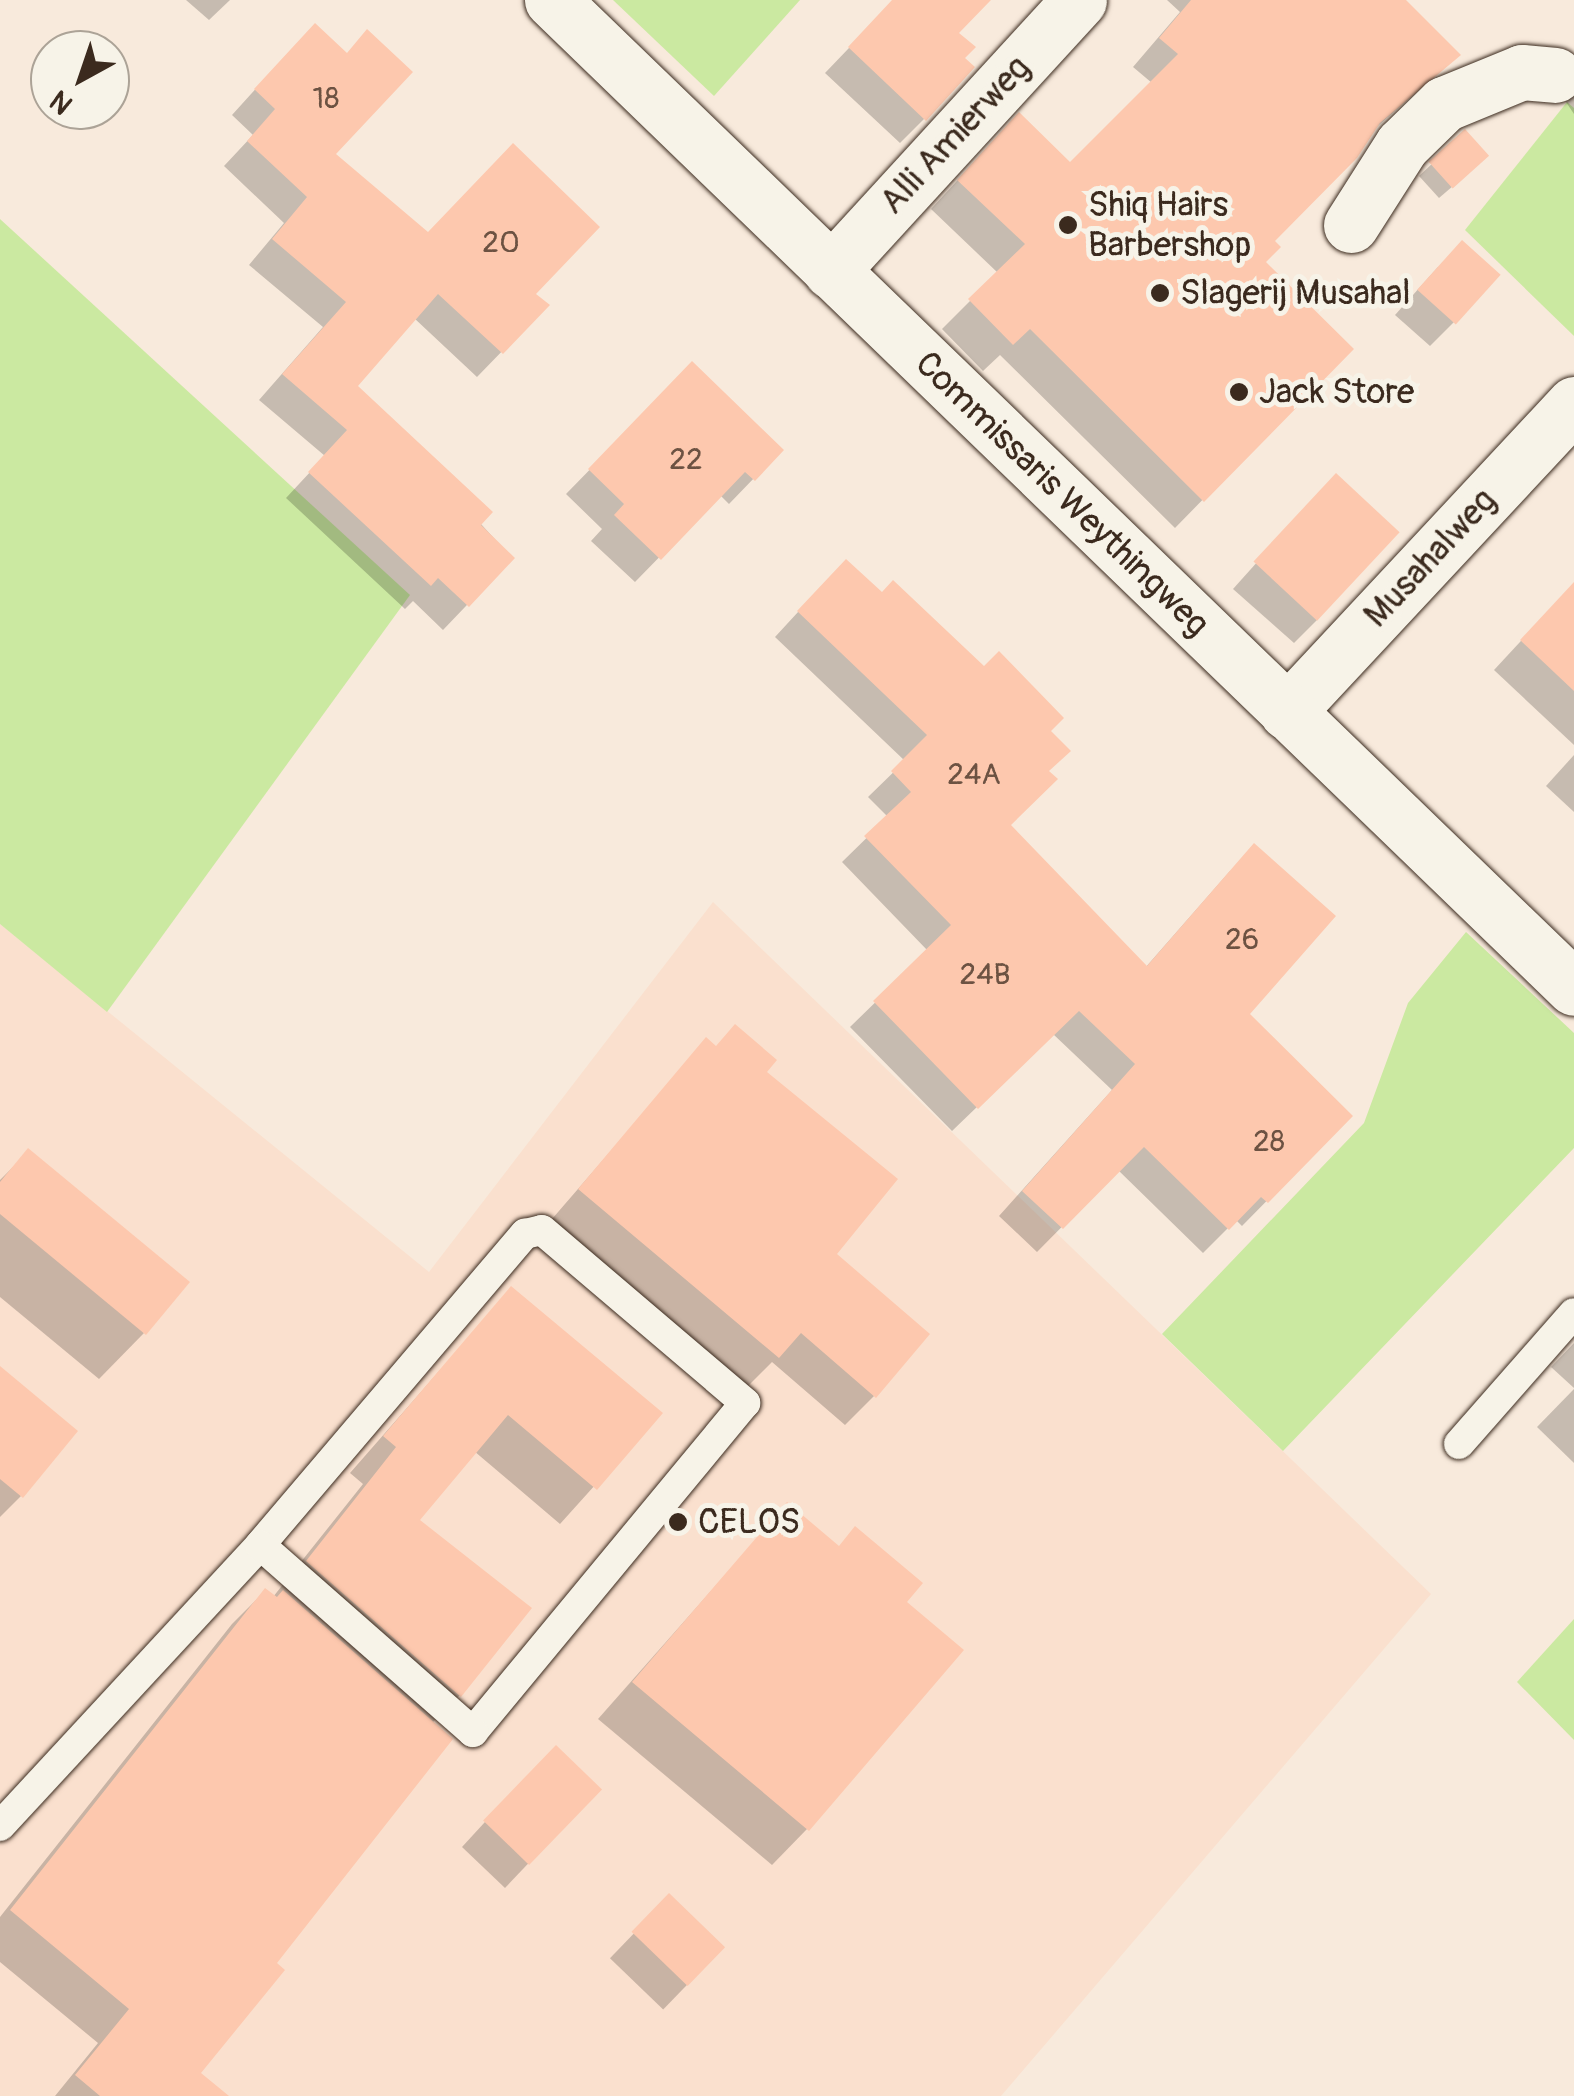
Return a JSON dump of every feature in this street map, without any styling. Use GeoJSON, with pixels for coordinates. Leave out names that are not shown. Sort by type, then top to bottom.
{"type":"FeatureCollection","features":[{"type":"Feature","properties":{"kind":"main road","name":"Commissaris Weythingweg"},"geometry":{"type":"LineString","coordinates":[[552,0],[1574,988]]}},
{"type":"Feature","properties":{"kind":"main road","name":"Alli Amierweg"},"geometry":{"type":"LineString","coordinates":[[831,270],[1080,0]]}},
{"type":"Feature","properties":{"kind":"main road"},"geometry":{"type":"LineString","coordinates":[[1351,225],[1402,146],[1444,104],[1522,72],[1568,72]]}},
{"type":"Feature","properties":{"kind":"main road","name":"Musahalweg"},"geometry":{"type":"LineString","coordinates":[[1287,712],[1574,404]]}},
{"type":"Feature","properties":{"kind":"lane"},"geometry":{"type":"LineString","coordinates":[[0,1826],[260,1546],[533,1230],[542,1230],[746,1402],[473,1732],[260,1546]]}},
{"type":"Feature","properties":{"kind":"lane"},"geometry":{"type":"LineString","coordinates":[[1460,1444],[1574,1313]]}},
{"type":"Feature","properties":{"kind":"shaded area","name":"CELOS"},"geometry":{"type":"Polygon","coordinates":[[[713,902],[1431,1594],[1001,2096],[0,2096],[0,924],[429,1272],[713,902]]]}},
{"type":"Feature","properties":{"kind":"green space"},"geometry":{"type":"Polygon","coordinates":[[[613,0],[800,0],[714,96],[613,0]]]}},
{"type":"Feature","properties":{"kind":"green space"},"geometry":{"type":"Polygon","coordinates":[[[1567,102],[1574,108],[1574,336],[1465,230],[1567,102]]]}},
{"type":"Feature","properties":{"kind":"green space"},"geometry":{"type":"Polygon","coordinates":[[[0,219],[410,595],[107,1012],[0,924],[0,219]]]}},
{"type":"Feature","properties":{"kind":"green space"},"geometry":{"type":"Polygon","coordinates":[[[1466,932],[1574,1033],[1574,1148],[1283,1451],[1162,1334],[1364,1123],[1408,1003],[1466,932]]]}},
{"type":"Feature","properties":{"kind":"green space"},"geometry":{"type":"Polygon","coordinates":[[[1574,1619],[1574,1740],[1517,1682],[1574,1619]]]}},
{"type":"Feature","properties":{"kind":"building"},"geometry":{"type":"Polygon","coordinates":[[[892,0],[991,0],[959,33],[976,47],[965,58],[975,67],[926,121],[848,47],[892,0]]]}},
{"type":"Feature","properties":{"kind":"building"},"geometry":{"type":"Polygon","coordinates":[[[1191,0],[1406,0],[1461,55],[1380,123],[1357,158],[1275,241],[1281,247],[1266,262],[1354,349],[1204,502],[1030,329],[1013,345],[968,299],[1025,244],[957,180],[1019,112],[1070,162],[1178,54],[1159,38],[1191,0]]]}},
{"type":"Feature","properties":{"kind":"building"},"geometry":{"type":"Polygon","coordinates":[[[315,23],[347,53],[367,29],[413,72],[336,154],[428,232],[513,143],[600,227],[536,294],[550,305],[503,354],[438,294],[358,386],[493,512],[481,525],[515,558],[469,607],[438,578],[431,586],[308,472],[347,430],[282,374],[346,302],[272,239],[307,197],[247,141],[275,109],[254,89],[315,23]]]}},
{"type":"Feature","properties":{"kind":"building"},"geometry":{"type":"Polygon","coordinates":[[[1465,129],[1489,156],[1453,189],[1429,162],[1465,129]]]}},
{"type":"Feature","properties":{"kind":"building"},"geometry":{"type":"Polygon","coordinates":[[[1462,240],[1501,275],[1456,325],[1417,290],[1462,240]]]}},
{"type":"Feature","properties":{"kind":"building"},"geometry":{"type":"Polygon","coordinates":[[[692,361],[784,450],[755,481],[745,472],[661,560],[614,515],[624,504],[588,469],[692,361]]]}},
{"type":"Feature","properties":{"kind":"building"},"geometry":{"type":"Polygon","coordinates":[[[1336,473],[1400,532],[1317,621],[1253,561],[1336,473]]]}},
{"type":"Feature","properties":{"kind":"building"},"geometry":{"type":"Polygon","coordinates":[[[846,559],[882,592],[893,580],[984,666],[999,651],[1064,718],[1051,731],[1071,751],[1049,771],[1058,779],[1011,825],[1147,966],[1254,843],[1336,916],[1250,1014],[1353,1116],[1268,1203],[1261,1197],[1229,1230],[1144,1147],[1063,1229],[1022,1191],[1135,1064],[1079,1011],[978,1109],[873,1001],[951,925],[864,836],[911,792],[891,771],[927,735],[797,611],[846,559]]]}},
{"type":"Feature","properties":{"kind":"building"},"geometry":{"type":"Polygon","coordinates":[[[1574,582],[1574,691],[1520,640],[1574,582]]]}},
{"type":"Feature","properties":{"kind":"building"},"geometry":{"type":"Polygon","coordinates":[[[735,1024],[777,1060],[767,1072],[898,1179],[837,1254],[930,1334],[876,1398],[801,1333],[779,1358],[578,1189],[706,1037],[716,1046],[735,1024]]]}},
{"type":"Feature","properties":{"kind":"building"},"geometry":{"type":"Polygon","coordinates":[[[28,1148],[190,1282],[146,1335],[0,1214],[0,1182],[28,1148]]]}},
{"type":"Feature","properties":{"kind":"building"},"geometry":{"type":"Polygon","coordinates":[[[511,1286],[663,1413],[597,1490],[508,1415],[420,1520],[532,1608],[461,1697],[306,1561],[396,1447],[383,1436],[511,1286]]]}},
{"type":"Feature","properties":{"kind":"building"},"geometry":{"type":"Polygon","coordinates":[[[0,1366],[78,1431],[23,1498],[0,1479],[0,1366]]]}},
{"type":"Feature","properties":{"kind":"building"},"geometry":{"type":"Polygon","coordinates":[[[787,1502],[839,1546],[855,1526],[923,1583],[907,1602],[964,1650],[809,1831],[632,1682],[787,1502]]]}},
{"type":"Feature","properties":{"kind":"building"},"geometry":{"type":"Polygon","coordinates":[[[265,1588],[277,1597],[283,1590],[453,1739],[277,1963],[285,1970],[201,2073],[229,2096],[100,2096],[75,2075],[129,2009],[10,1910],[265,1588]]]}},
{"type":"Feature","properties":{"kind":"building"},"geometry":{"type":"Polygon","coordinates":[[[556,1745],[602,1789],[529,1865],[483,1821],[556,1745]]]}},
{"type":"Feature","properties":{"kind":"building"},"geometry":{"type":"Polygon","coordinates":[[[669,1893],[725,1947],[688,1986],[631,1932],[669,1893]]]}},
{"type":"Feature","properties":{"kind":"place","name":"Shiq Hairs Barbershop"},"geometry":{"type":"Point","coordinates":[1068,225]}},
{"type":"Feature","properties":{"kind":"place","name":"Slagerij Musahal"},"geometry":{"type":"Point","coordinates":[1160,293]}},
{"type":"Feature","properties":{"kind":"place","name":"Jack Store"},"geometry":{"type":"Point","coordinates":[1239,392]}},
{"type":"Feature","properties":{"kind":"place","name":"CELOS"},"geometry":{"type":"Point","coordinates":[678,1522]}}]}
